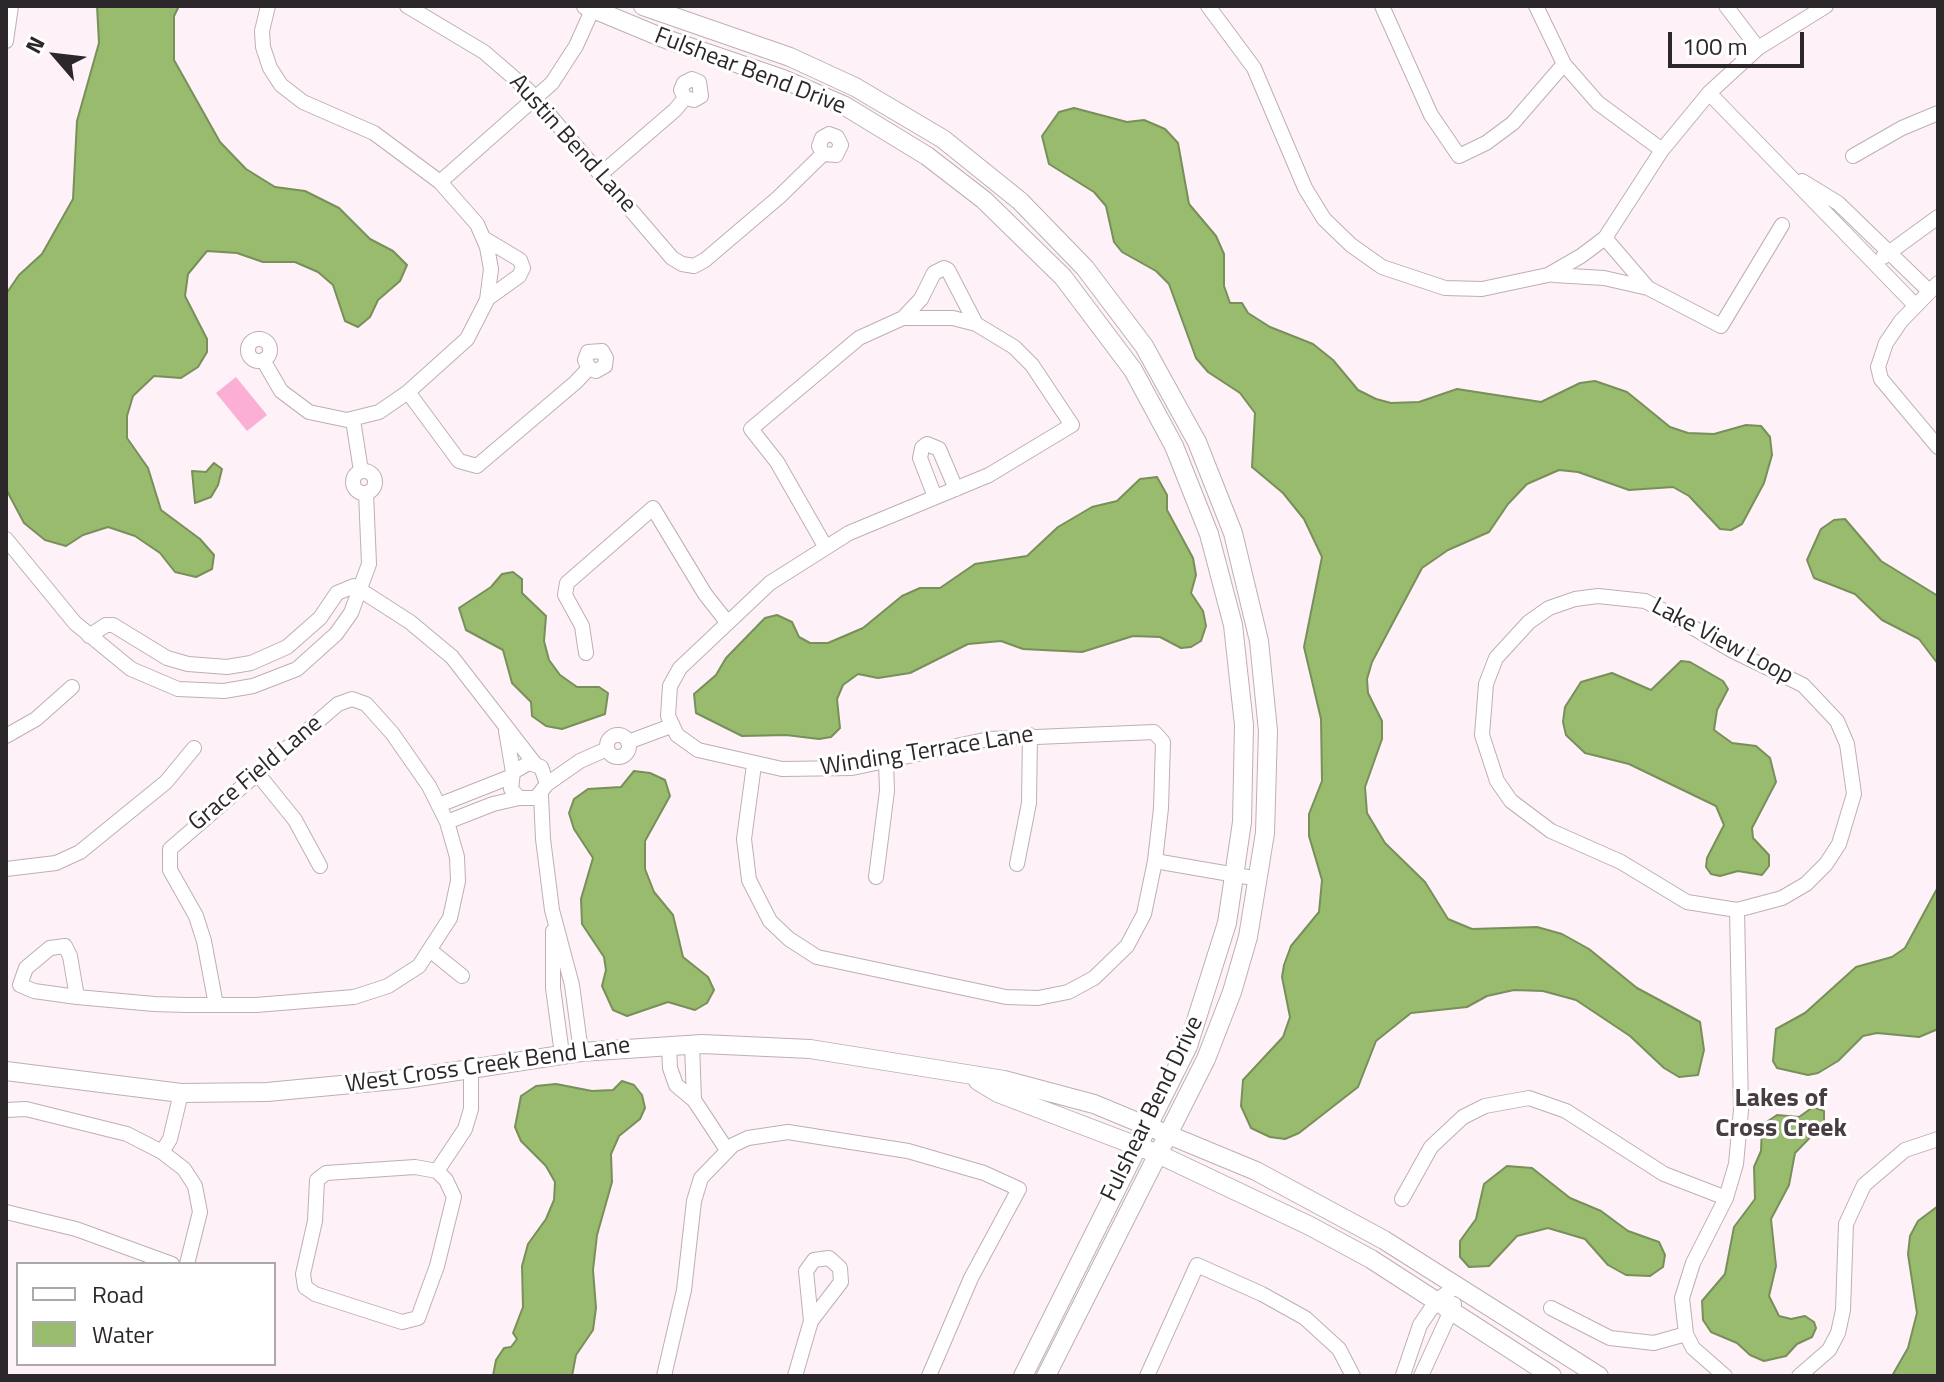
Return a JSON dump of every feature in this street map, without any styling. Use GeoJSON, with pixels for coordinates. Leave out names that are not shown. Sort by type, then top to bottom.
{"type":"FeatureCollection","features":[{"type":"Feature","properties":{"kind":"main road","name":"Fulshear Bend Drive"},"geometry":{"type":"LineString","coordinates":[[643,6],[771,50],[855,87],[927,128],[988,173],[1053,233],[1110,299],[1159,370],[1207,464],[1238,552],[1259,641],[1268,731],[1267,801],[1259,879],[1248,937],[1225,1013],[1169,1134],[1047,1373]]}},
{"type":"Feature","properties":{"kind":"main road","name":"Fulshear Bend Drive"},"geometry":{"type":"LineString","coordinates":[[591,7],[783,79],[845,106],[917,149],[984,200],[1046,258],[1092,312],[1133,370],[1161,420],[1200,507],[1216,558],[1237,651],[1244,725],[1244,791],[1236,875],[1220,948],[1200,1012],[1138,1146],[1025,1369]]}},
{"type":"Feature","properties":{"kind":"main road"},"geometry":{"type":"LineString","coordinates":[[845,106],[855,87]]}},
{"type":"Feature","properties":{"kind":"main road"},"geometry":{"type":"LineString","coordinates":[[1092,312],[1110,299]]}},
{"type":"Feature","properties":{"kind":"main road"},"geometry":{"type":"LineString","coordinates":[[1216,558],[1238,552]]}},
{"type":"Feature","properties":{"kind":"main road","name":"West Cross Creek Bend Lane"},"geometry":{"type":"LineString","coordinates":[[6,1071],[181,1093],[335,1087],[572,1053],[692,1044],[810,1049],[1053,1091],[1148,1125],[1319,1203],[1599,1376]]}},
{"type":"Feature","properties":{"kind":"main road","name":"West Cross Creek Bend Lane"},"geometry":{"type":"LineString","coordinates":[[968,1076],[998,1093],[1158,1154],[1310,1226],[1445,1305],[1552,1376]]}},
{"type":"Feature","properties":{"kind":"main road"},"geometry":{"type":"LineString","coordinates":[[1025,1369],[1047,1373]]}},
{"type":"Feature","properties":{"kind":"street"},"geometry":{"type":"LineString","coordinates":[[263,360],[277,386],[296,404],[324,417],[353,420],[386,409],[467,339],[487,300],[491,269],[485,239],[467,210],[440,182],[374,133],[303,102],[281,85],[270,68],[263,47],[262,31],[268,6]]}},
{"type":"Feature","properties":{"kind":"street","name":"Austin Bend Lane"},"geometry":{"type":"LineString","coordinates":[[407,6],[484,52],[537,99],[672,258],[688,266],[705,260],[823,154]]}},
{"type":"Feature","properties":{"kind":"street"},"geometry":{"type":"LineString","coordinates":[[1208,6],[1254,68],[1305,188],[1324,219],[1351,245],[1382,267],[1445,288],[1482,289],[1548,275],[1604,278],[1648,288],[1721,326],[1782,225]]}},
{"type":"Feature","properties":{"kind":"street"},"geometry":{"type":"LineString","coordinates":[[1382,6],[1425,105],[1459,156],[1486,143],[1513,123],[1564,64]]}},
{"type":"Feature","properties":{"kind":"street"},"geometry":{"type":"LineString","coordinates":[[1536,6],[1564,64],[1598,103],[1662,150]]}},
{"type":"Feature","properties":{"kind":"street"},"geometry":{"type":"LineString","coordinates":[[1726,6],[1758,48]]}},
{"type":"Feature","properties":{"kind":"street"},"geometry":{"type":"LineString","coordinates":[[1548,275],[1605,238],[1662,150],[1709,93],[1758,48],[1826,6]]}},
{"type":"Feature","properties":{"kind":"street"},"geometry":{"type":"LineString","coordinates":[[440,182],[537,99],[566,64],[591,7]]}},
{"type":"Feature","properties":{"kind":"street"},"geometry":{"type":"LineString","coordinates":[[6,41],[9,16]]}},
{"type":"Feature","properties":{"kind":"street"},"geometry":{"type":"LineString","coordinates":[[1709,93],[1791,173],[1827,218],[1914,304]]}},
{"type":"Feature","properties":{"kind":"street"},"geometry":{"type":"LineString","coordinates":[[602,173],[685,98]]}},
{"type":"Feature","properties":{"kind":"street"},"geometry":{"type":"LineString","coordinates":[[1853,156],[1902,128],[1938,113]]}},
{"type":"Feature","properties":{"kind":"street"},"geometry":{"type":"LineString","coordinates":[[1791,173],[1838,203],[1889,252],[1933,287],[1914,304],[1886,343],[1878,367],[1881,379],[1938,447]]}},
{"type":"Feature","properties":{"kind":"street"},"geometry":{"type":"LineString","coordinates":[[1874,266],[1938,217]]}},
{"type":"Feature","properties":{"kind":"street"},"geometry":{"type":"LineString","coordinates":[[1605,238],[1648,288]]}},
{"type":"Feature","properties":{"kind":"street"},"geometry":{"type":"LineString","coordinates":[[485,239],[520,260],[523,268],[519,276],[487,300]]}},
{"type":"Feature","properties":{"kind":"street"},"geometry":{"type":"LineString","coordinates":[[825,546],[783,473],[751,429],[859,338],[903,318],[921,299],[934,273],[944,268],[952,276],[976,324]]}},
{"type":"Feature","properties":{"kind":"street"},"geometry":{"type":"LineString","coordinates":[[447,822],[544,790],[580,761],[607,749],[608,742],[615,735],[622,735],[628,742],[671,726],[667,697],[673,678],[770,583],[825,546],[1024,456],[1072,425],[1032,365],[1014,347],[976,324],[940,317],[903,318]]}},
{"type":"Feature","properties":{"kind":"street"},"geometry":{"type":"LineString","coordinates":[[408,392],[463,471],[485,461],[589,368]]}},
{"type":"Feature","properties":{"kind":"street"},"geometry":{"type":"LineString","coordinates":[[6,539],[11,556],[89,636],[131,669],[153,681],[178,689],[224,691],[253,686],[297,669],[336,634],[360,593],[369,564],[366,493],[373,489],[375,479],[371,473],[361,471],[353,420]]}},
{"type":"Feature","properties":{"kind":"street"},"geometry":{"type":"LineString","coordinates":[[935,497],[920,458],[922,448],[927,444],[939,449],[956,489]]}},
{"type":"Feature","properties":{"kind":"street"},"geometry":{"type":"LineString","coordinates":[[586,653],[582,626],[565,595],[567,583],[653,508],[687,558],[705,594],[727,622]]}},
{"type":"Feature","properties":{"kind":"street"},"geometry":{"type":"LineString","coordinates":[[89,636],[106,625],[113,625],[167,658],[188,664],[227,667],[251,663],[287,647],[305,633],[345,588],[360,588],[360,593]]}},
{"type":"Feature","properties":{"kind":"street"},"geometry":{"type":"LineString","coordinates":[[360,593],[386,606],[431,638],[470,677],[505,727],[545,772],[543,839],[552,910],[553,988],[572,1053]]}},
{"type":"Feature","properties":{"kind":"street","name":"Lake View Loop"},"geometry":{"type":"LineString","coordinates":[[1598,596],[1645,601],[1733,651],[1803,685],[1837,721],[1847,744],[1854,794],[1839,844],[1826,864],[1806,884],[1782,898],[1737,910],[1687,902],[1621,862],[1551,831],[1511,801],[1488,759],[1482,709],[1486,684],[1496,658],[1529,622],[1549,608],[1575,599],[1598,596]]}},
{"type":"Feature","properties":{"kind":"street"},"geometry":{"type":"LineString","coordinates":[[6,736],[36,719],[72,687]]}},
{"type":"Feature","properties":{"kind":"street","name":"Grace Field Lane"},"geometry":{"type":"LineString","coordinates":[[216,1005],[196,916],[170,870],[167,856],[174,844],[338,704],[352,699],[376,713],[413,759],[439,805]]}},
{"type":"Feature","properties":{"kind":"street","name":"Winding Terrace Lane"},"geometry":{"type":"LineString","coordinates":[[671,726],[698,750],[754,765],[818,770],[886,762],[989,739],[1148,730],[1160,737],[1163,748],[1155,861]]}},
{"type":"Feature","properties":{"kind":"street"},"geometry":{"type":"LineString","coordinates":[[505,727],[512,774],[511,789],[522,799],[543,839]]}},
{"type":"Feature","properties":{"kind":"street"},"geometry":{"type":"LineString","coordinates":[[1017,864],[1029,803],[1030,735]]}},
{"type":"Feature","properties":{"kind":"street"},"geometry":{"type":"LineString","coordinates":[[6,869],[56,863],[80,852],[176,773],[194,748]]}},
{"type":"Feature","properties":{"kind":"street"},"geometry":{"type":"LineString","coordinates":[[77,997],[70,956],[65,946],[50,948],[26,968],[20,985],[34,991],[77,997],[216,1005],[354,997],[405,977],[431,951],[450,918],[458,881],[457,857],[439,805],[512,774],[522,764],[580,761]]}},
{"type":"Feature","properties":{"kind":"street"},"geometry":{"type":"LineString","coordinates":[[876,877],[887,791],[886,762]]}},
{"type":"Feature","properties":{"kind":"street"},"geometry":{"type":"LineString","coordinates":[[754,765],[744,839],[749,880],[770,921],[803,950],[832,963],[1022,998],[1068,992],[1106,969],[1137,930],[1155,861],[1259,879]]}},
{"type":"Feature","properties":{"kind":"street"},"geometry":{"type":"LineString","coordinates":[[257,773],[295,820],[320,866]]}},
{"type":"Feature","properties":{"kind":"street"},"geometry":{"type":"LineString","coordinates":[[1721,1375],[1703,1360],[1686,1334],[1682,1306],[1686,1281],[1726,1198],[1736,1164],[1741,1110],[1737,910]]}},
{"type":"Feature","properties":{"kind":"street"},"geometry":{"type":"LineString","coordinates":[[431,951],[462,976]]}},
{"type":"Feature","properties":{"kind":"street"},"geometry":{"type":"LineString","coordinates":[[692,1044],[694,1100]]}},
{"type":"Feature","properties":{"kind":"street"},"geometry":{"type":"LineString","coordinates":[[669,1045],[672,1077],[682,1093],[694,1100],[727,1150]]}},
{"type":"Feature","properties":{"kind":"street"},"geometry":{"type":"LineString","coordinates":[[437,1171],[465,1129],[471,1109],[471,1069]]}},
{"type":"Feature","properties":{"kind":"street"},"geometry":{"type":"LineString","coordinates":[[162,1152],[170,1139],[181,1093]]}},
{"type":"Feature","properties":{"kind":"street"},"geometry":{"type":"LineString","coordinates":[[1402,1199],[1431,1147],[1463,1117],[1485,1106],[1529,1098],[1585,1121],[1664,1174],[1726,1198]]}},
{"type":"Feature","properties":{"kind":"street"},"geometry":{"type":"LineString","coordinates":[[6,1109],[26,1109],[101,1126],[162,1152],[184,1169],[195,1186],[200,1212],[188,1262]]}},
{"type":"Feature","properties":{"kind":"street"},"geometry":{"type":"LineString","coordinates":[[664,1376],[684,1290],[697,1187],[710,1165],[727,1150],[764,1134],[788,1132],[951,1161],[1019,1189],[971,1278],[929,1376]]}},
{"type":"Feature","properties":{"kind":"street"},"geometry":{"type":"LineString","coordinates":[[1805,1375],[1829,1350],[1838,1333],[1843,1310],[1842,1245],[1851,1206],[1880,1167],[1905,1150],[1938,1139]]}},
{"type":"Feature","properties":{"kind":"street"},"geometry":{"type":"LineString","coordinates":[[400,1168],[437,1171],[450,1188],[452,1211],[430,1292],[418,1318],[402,1322],[315,1294],[305,1287],[303,1274],[315,1221],[317,1180],[326,1173],[400,1168]]}},
{"type":"Feature","properties":{"kind":"street"},"geometry":{"type":"LineString","coordinates":[[6,1212],[76,1229],[167,1262]]}},
{"type":"Feature","properties":{"kind":"street"},"geometry":{"type":"LineString","coordinates":[[1147,1376],[1197,1265],[1262,1294],[1305,1318],[1339,1349],[1353,1376]]}},
{"type":"Feature","properties":{"kind":"street"},"geometry":{"type":"LineString","coordinates":[[1421,1376],[1445,1305],[1457,1286]]}},
{"type":"Feature","properties":{"kind":"street"},"geometry":{"type":"LineString","coordinates":[[1403,1375],[1420,1325],[1445,1305]]}},
{"type":"Feature","properties":{"kind":"street"},"geometry":{"type":"LineString","coordinates":[[1551,1308],[1620,1340],[1654,1343],[1686,1334]]}},
{"type":"Feature","properties":{"kind":"street"},"geometry":{"type":"LineString","coordinates":[[795,1376],[811,1321]]}},
{"type":"Feature","properties":{"kind":"street"},"geometry":{"type":"LineString","coordinates":[[1395,1376],[1409,1376]]}},
{"type":"Feature","properties":{"kind":"shaded area"},"geometry":{"type":"Polygon","coordinates":[[[236,377],[267,415],[247,431],[216,393],[236,377]]]}},
{"type":"Feature","properties":{"kind":"water"},"geometry":{"type":"Polygon","coordinates":[[[97,6],[179,6],[174,16],[174,60],[220,142],[246,169],[275,187],[305,191],[339,208],[370,239],[393,251],[407,265],[400,281],[378,300],[370,317],[358,327],[345,321],[333,285],[318,272],[295,262],[263,262],[237,253],[207,251],[188,274],[185,296],[207,339],[207,352],[198,367],[181,378],[154,376],[133,396],[127,416],[127,438],[148,468],[161,510],[200,539],[214,555],[212,569],[196,577],[175,572],[160,553],[135,536],[108,527],[83,535],[66,546],[45,540],[24,523],[6,489],[6,294],[19,275],[42,254],[73,199],[77,121],[99,43],[97,6]]]}},
{"type":"Feature","properties":{"kind":"water"},"geometry":{"type":"Polygon","coordinates":[[[1074,108],[1127,122],[1144,120],[1165,129],[1178,143],[1189,204],[1216,236],[1224,254],[1224,286],[1230,303],[1242,303],[1248,313],[1270,327],[1313,344],[1333,360],[1358,390],[1376,399],[1391,403],[1419,402],[1457,389],[1541,402],[1580,383],[1595,381],[1627,392],[1670,427],[1688,433],[1714,434],[1746,425],[1761,426],[1770,437],[1772,455],[1764,483],[1742,524],[1731,530],[1720,529],[1689,496],[1673,487],[1629,490],[1578,472],[1559,470],[1527,484],[1508,504],[1489,532],[1448,550],[1422,568],[1372,662],[1367,679],[1368,693],[1382,721],[1382,739],[1365,787],[1367,813],[1385,843],[1425,882],[1448,919],[1472,929],[1537,927],[1562,934],[1589,949],[1637,988],[1700,1022],[1704,1050],[1698,1075],[1679,1077],[1664,1068],[1630,1036],[1576,1000],[1543,991],[1514,990],[1487,996],[1467,1007],[1411,1013],[1376,1041],[1358,1087],[1299,1133],[1285,1139],[1270,1137],[1251,1128],[1241,1106],[1243,1080],[1283,1037],[1290,1017],[1282,977],[1284,965],[1291,946],[1319,912],[1322,880],[1309,836],[1309,814],[1322,781],[1321,719],[1304,647],[1322,557],[1304,519],[1283,493],[1252,467],[1255,413],[1240,393],[1208,372],[1196,358],[1169,284],[1156,271],[1122,252],[1114,242],[1106,206],[1094,192],[1049,164],[1042,136],[1059,112],[1074,108]]]}},
{"type":"Feature","properties":{"kind":"water"},"geometry":{"type":"Polygon","coordinates":[[[214,463],[222,469],[218,485],[211,497],[195,503],[192,471],[206,472],[214,463]]]}},
{"type":"Feature","properties":{"kind":"water"},"geometry":{"type":"Polygon","coordinates":[[[1157,477],[1167,495],[1167,510],[1193,558],[1196,575],[1191,593],[1203,611],[1206,626],[1201,641],[1191,647],[1181,648],[1160,637],[1133,636],[1082,652],[1023,649],[1001,641],[968,644],[910,673],[878,678],[858,674],[843,685],[837,699],[840,728],[831,737],[819,739],[786,735],[742,736],[696,713],[694,694],[716,675],[726,658],[765,618],[777,615],[792,622],[799,637],[810,643],[828,643],[863,628],[902,596],[920,588],[940,588],[975,564],[1027,556],[1058,527],[1092,507],[1117,501],[1140,479],[1157,477]]]}},
{"type":"Feature","properties":{"kind":"water"},"geometry":{"type":"Polygon","coordinates":[[[1845,519],[1881,561],[1938,596],[1938,664],[1919,639],[1882,620],[1855,594],[1814,578],[1807,560],[1821,529],[1834,520],[1845,519]]]}},
{"type":"Feature","properties":{"kind":"water"},"geometry":{"type":"Polygon","coordinates":[[[513,572],[522,579],[522,593],[546,616],[544,641],[549,660],[560,675],[577,687],[599,687],[608,693],[605,714],[562,729],[546,726],[532,716],[531,702],[512,683],[503,650],[466,630],[459,608],[491,587],[502,574],[513,572]]]}},
{"type":"Feature","properties":{"kind":"water"},"geometry":{"type":"Polygon","coordinates":[[[1681,661],[1690,662],[1723,681],[1728,689],[1717,710],[1714,730],[1732,743],[1756,746],[1770,758],[1776,782],[1752,828],[1753,838],[1769,855],[1769,866],[1762,875],[1738,871],[1720,876],[1711,874],[1706,867],[1707,858],[1724,825],[1716,806],[1629,764],[1585,753],[1566,735],[1563,722],[1565,707],[1581,682],[1612,673],[1651,690],[1681,661]]]}},
{"type":"Feature","properties":{"kind":"water"},"geometry":{"type":"Polygon","coordinates":[[[634,771],[650,773],[665,780],[670,796],[645,841],[645,869],[654,892],[673,915],[683,957],[708,977],[714,990],[707,1003],[695,1010],[668,1002],[627,1016],[613,1010],[602,986],[606,970],[604,957],[582,924],[581,899],[593,858],[574,829],[569,813],[574,799],[588,789],[621,787],[634,771]]]}},
{"type":"Feature","properties":{"kind":"water"},"geometry":{"type":"Polygon","coordinates":[[[1938,887],[1938,1029],[1919,1037],[1877,1033],[1863,1036],[1838,1061],[1818,1073],[1808,1075],[1777,1068],[1773,1061],[1776,1029],[1805,1013],[1856,967],[1892,957],[1905,948],[1938,887]]]}},
{"type":"Feature","properties":{"kind":"water"},"geometry":{"type":"Polygon","coordinates":[[[622,1081],[634,1085],[642,1095],[645,1108],[640,1119],[619,1136],[611,1154],[612,1182],[597,1235],[593,1270],[596,1308],[593,1330],[576,1355],[572,1376],[493,1376],[496,1360],[504,1348],[511,1347],[517,1339],[513,1333],[523,1307],[522,1266],[528,1244],[546,1219],[554,1200],[555,1182],[546,1166],[521,1141],[515,1127],[521,1096],[536,1086],[556,1084],[592,1091],[613,1090],[622,1081]]]}},
{"type":"Feature","properties":{"kind":"water"},"geometry":{"type":"Polygon","coordinates":[[[1813,1107],[1824,1111],[1824,1123],[1795,1153],[1789,1185],[1771,1219],[1776,1266],[1769,1296],[1779,1316],[1791,1319],[1805,1316],[1814,1322],[1816,1328],[1812,1337],[1797,1344],[1786,1356],[1764,1361],[1750,1355],[1737,1343],[1711,1332],[1703,1320],[1702,1301],[1725,1274],[1734,1227],[1755,1199],[1754,1167],[1761,1151],[1762,1125],[1777,1115],[1799,1117],[1813,1107]]]}},
{"type":"Feature","properties":{"kind":"water"},"geometry":{"type":"Polygon","coordinates":[[[1507,1166],[1532,1168],[1570,1198],[1601,1211],[1628,1231],[1659,1242],[1665,1255],[1663,1267],[1650,1276],[1626,1275],[1608,1265],[1585,1239],[1548,1228],[1517,1236],[1489,1266],[1469,1267],[1460,1257],[1460,1241],[1476,1219],[1484,1184],[1507,1166]]]}},
{"type":"Feature","properties":{"kind":"water"},"geometry":{"type":"Polygon","coordinates":[[[1938,1206],[1938,1376],[1892,1376],[1908,1348],[1917,1313],[1908,1254],[1910,1236],[1918,1221],[1938,1206]]]}},
{"type":"Feature","properties":{"kind":"district","name":"Lakes of Cross Creek"},"geometry":{"type":"Point","coordinates":[1781,1115]}}]}
